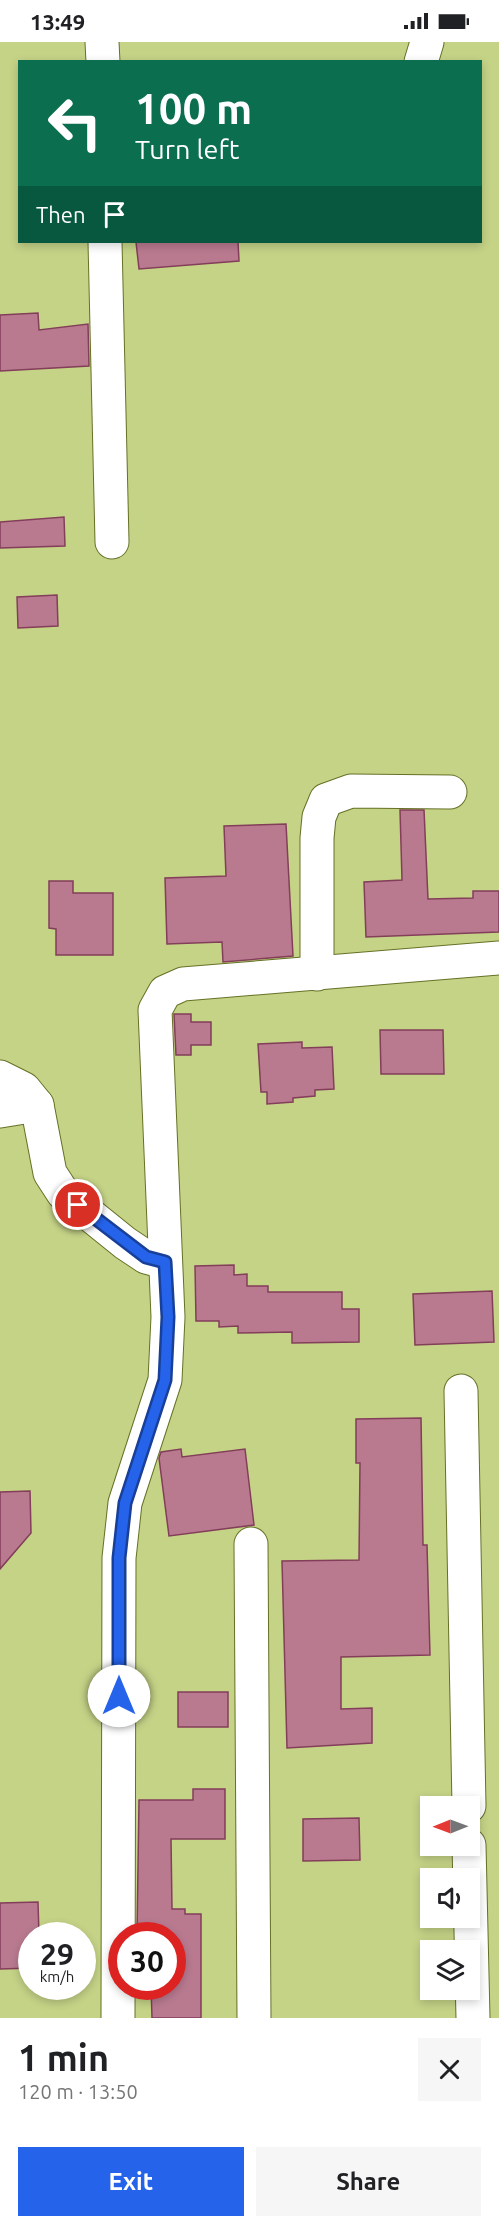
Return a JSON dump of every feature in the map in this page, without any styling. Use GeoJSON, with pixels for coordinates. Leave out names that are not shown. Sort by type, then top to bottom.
{"type":"FeatureCollection","features":[{"type":"Feature","properties":{"kind":"street"},"geometry":{"type":"LineString","coordinates":[[102,42],[103,60]]}},
{"type":"Feature","properties":{"kind":"street"},"geometry":{"type":"LineString","coordinates":[[422,60],[427,42]]}},
{"type":"Feature","properties":{"kind":"street"},"geometry":{"type":"LineString","coordinates":[[105,243],[112,542]]}},
{"type":"Feature","properties":{"kind":"street"},"geometry":{"type":"LineString","coordinates":[[317,974],[317,838],[319,817],[326,800],[351,791],[450,792]]}},
{"type":"Feature","properties":{"kind":"street"},"geometry":{"type":"LineString","coordinates":[[118,2018],[119,1558],[125,1503],[165,1380],[168,1317],[155,1010],[165,992],[183,984],[499,958]]}},
{"type":"Feature","properties":{"kind":"street"},"geometry":{"type":"LineString","coordinates":[[0,1077],[24,1089],[37,1105],[50,1173],[63,1193],[125,1244],[146,1257],[165,1262]]}},
{"type":"Feature","properties":{"kind":"street"},"geometry":{"type":"LineString","coordinates":[[0,1111],[37,1105]]}},
{"type":"Feature","properties":{"kind":"street"},"geometry":{"type":"LineString","coordinates":[[461,1391],[469,1796]]}},
{"type":"Feature","properties":{"kind":"street"},"geometry":{"type":"LineString","coordinates":[[251,1544],[254,2018]]}},
{"type":"Feature","properties":{"kind":"street"},"geometry":{"type":"LineString","coordinates":[[470,1856],[473,2018]]}},
{"type":"Feature","properties":{"kind":"building"},"geometry":{"type":"Polygon","coordinates":[[[136,243],[238,243],[239,261],[139,269],[136,243]]]}},
{"type":"Feature","properties":{"kind":"building"},"geometry":{"type":"Polygon","coordinates":[[[38,313],[39,330],[88,324],[89,366],[0,371],[0,315],[38,313]]]}},
{"type":"Feature","properties":{"kind":"building"},"geometry":{"type":"Polygon","coordinates":[[[64,517],[65,546],[0,548],[0,522],[64,517]]]}},
{"type":"Feature","properties":{"kind":"building"},"geometry":{"type":"Polygon","coordinates":[[[57,595],[58,626],[18,628],[17,597],[57,595]]]}},
{"type":"Feature","properties":{"kind":"building"},"geometry":{"type":"Polygon","coordinates":[[[400,810],[424,810],[428,899],[473,898],[473,891],[499,891],[499,932],[366,937],[364,882],[402,880],[400,810]]]}},
{"type":"Feature","properties":{"kind":"building"},"geometry":{"type":"Polygon","coordinates":[[[286,824],[293,956],[223,962],[222,942],[167,944],[165,878],[226,876],[224,826],[286,824]]]}},
{"type":"Feature","properties":{"kind":"building"},"geometry":{"type":"Polygon","coordinates":[[[49,881],[73,881],[73,893],[113,893],[113,955],[56,955],[56,929],[49,928],[49,881]]]}},
{"type":"Feature","properties":{"kind":"building"},"geometry":{"type":"Polygon","coordinates":[[[174,1014],[191,1014],[191,1022],[211,1022],[211,1045],[191,1045],[191,1055],[176,1055],[174,1014]]]}},
{"type":"Feature","properties":{"kind":"building"},"geometry":{"type":"Polygon","coordinates":[[[380,1030],[443,1030],[444,1074],[381,1074],[380,1030]]]}},
{"type":"Feature","properties":{"kind":"building"},"geometry":{"type":"Polygon","coordinates":[[[302,1042],[302,1048],[332,1047],[334,1089],[315,1090],[315,1096],[293,1098],[293,1102],[267,1104],[267,1092],[261,1092],[258,1044],[302,1042]]]}},
{"type":"Feature","properties":{"kind":"building"},"geometry":{"type":"Polygon","coordinates":[[[234,1265],[234,1275],[247,1274],[247,1286],[268,1286],[268,1292],[342,1292],[342,1309],[359,1309],[359,1342],[292,1343],[292,1332],[238,1333],[238,1326],[219,1327],[219,1321],[196,1321],[195,1266],[234,1265]]]}},
{"type":"Feature","properties":{"kind":"building"},"geometry":{"type":"Polygon","coordinates":[[[492,1291],[494,1342],[415,1345],[413,1294],[492,1291]]]}},
{"type":"Feature","properties":{"kind":"building"},"geometry":{"type":"Polygon","coordinates":[[[421,1418],[423,1545],[427,1545],[430,1655],[341,1657],[341,1709],[372,1708],[372,1743],[287,1748],[282,1561],[359,1560],[360,1463],[356,1463],[356,1419],[421,1418]]]}},
{"type":"Feature","properties":{"kind":"building"},"geometry":{"type":"Polygon","coordinates":[[[181,1449],[182,1457],[245,1449],[254,1525],[169,1536],[159,1458],[161,1452],[181,1449]]]}},
{"type":"Feature","properties":{"kind":"building"},"geometry":{"type":"Polygon","coordinates":[[[30,1491],[31,1533],[0,1569],[0,1492],[30,1491]]]}},
{"type":"Feature","properties":{"kind":"building"},"geometry":{"type":"Polygon","coordinates":[[[178,1692],[228,1692],[228,1727],[178,1727],[178,1692]]]}},
{"type":"Feature","properties":{"kind":"building"},"geometry":{"type":"Polygon","coordinates":[[[193,1789],[225,1789],[225,1839],[171,1839],[172,1909],[185,1909],[185,1914],[201,1914],[201,2018],[152,2018],[151,2000],[186,2000],[186,1922],[137,1922],[139,1800],[193,1800],[193,1789]]]}},
{"type":"Feature","properties":{"kind":"building"},"geometry":{"type":"Polygon","coordinates":[[[359,1818],[360,1860],[303,1861],[303,1819],[359,1818]]]}},
{"type":"Feature","properties":{"kind":"building"},"geometry":{"type":"Polygon","coordinates":[[[38,1902],[39,1922],[18,1922],[18,1968],[0,1969],[0,1903],[38,1902]]]}},
{"type":"Feature","properties":{"kind":"route"},"geometry":{"type":"LineString","coordinates":[[78,1205],[125,1244],[146,1257],[165,1262],[168,1317],[165,1380],[125,1503],[119,1558],[119,1696]]}}]}
